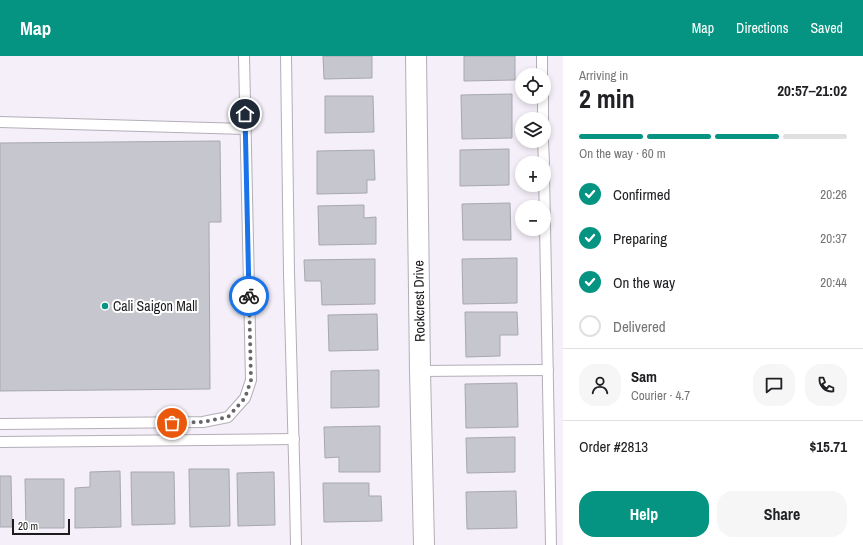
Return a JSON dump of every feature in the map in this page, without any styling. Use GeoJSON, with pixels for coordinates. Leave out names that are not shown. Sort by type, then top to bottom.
{"type":"FeatureCollection","features":[{"type":"Feature","properties":{"kind":"street","name":"Rockcrest Drive"},"geometry":{"type":"LineString","coordinates":[[416,56],[424,545]]}},
{"type":"Feature","properties":{"kind":"lane"},"geometry":{"type":"LineString","coordinates":[[0,424],[203,422],[228,417],[245,398],[251,380],[244,56]]}},
{"type":"Feature","properties":{"kind":"lane"},"geometry":{"type":"LineString","coordinates":[[286,56],[296,545]]}},
{"type":"Feature","properties":{"kind":"lane"},"geometry":{"type":"LineString","coordinates":[[542,56],[542,68]]}},
{"type":"Feature","properties":{"kind":"lane"},"geometry":{"type":"LineString","coordinates":[[0,122],[246,129]]}},
{"type":"Feature","properties":{"kind":"lane"},"geometry":{"type":"LineString","coordinates":[[544,192],[551,545]]}},
{"type":"Feature","properties":{"kind":"lane"},"geometry":{"type":"LineString","coordinates":[[420,371],[548,370]]}},
{"type":"Feature","properties":{"kind":"lane"},"geometry":{"type":"LineString","coordinates":[[0,442],[294,439]]}},
{"type":"Feature","properties":{"kind":"building"},"geometry":{"type":"Polygon","coordinates":[[[323,56],[372,56],[372,78],[324,79],[323,56]]]}},
{"type":"Feature","properties":{"kind":"building"},"geometry":{"type":"Polygon","coordinates":[[[464,56],[515,56],[515,80],[464,81],[464,56]]]}},
{"type":"Feature","properties":{"kind":"building"},"geometry":{"type":"Polygon","coordinates":[[[512,94],[512,138],[462,139],[461,95],[512,94]]]}},
{"type":"Feature","properties":{"kind":"building"},"geometry":{"type":"Polygon","coordinates":[[[325,96],[373,96],[374,132],[325,133],[325,96]]]}},
{"type":"Feature","properties":{"kind":"building","name":"Cali Saigon Mall"},"geometry":{"type":"Polygon","coordinates":[[[220,141],[221,222],[209,222],[210,389],[0,391],[0,143],[220,141]]]}},
{"type":"Feature","properties":{"kind":"building"},"geometry":{"type":"Polygon","coordinates":[[[509,149],[509,185],[460,186],[460,150],[509,149]]]}},
{"type":"Feature","properties":{"kind":"building"},"geometry":{"type":"Polygon","coordinates":[[[374,150],[375,180],[367,180],[367,193],[317,194],[317,151],[374,150]]]}},
{"type":"Feature","properties":{"kind":"building"},"geometry":{"type":"Polygon","coordinates":[[[510,203],[511,240],[463,240],[462,204],[510,203]]]}},
{"type":"Feature","properties":{"kind":"building"},"geometry":{"type":"Polygon","coordinates":[[[364,205],[364,218],[376,217],[376,244],[319,245],[318,206],[364,205]]]}},
{"type":"Feature","properties":{"kind":"building"},"geometry":{"type":"Polygon","coordinates":[[[517,258],[517,303],[463,304],[462,259],[517,258]]]}},
{"type":"Feature","properties":{"kind":"building"},"geometry":{"type":"Polygon","coordinates":[[[375,259],[375,304],[322,305],[321,281],[305,281],[304,260],[375,259]]]}},
{"type":"Feature","properties":{"kind":"building"},"geometry":{"type":"Polygon","coordinates":[[[465,312],[517,312],[518,335],[500,335],[500,356],[466,357],[465,312]]]}},
{"type":"Feature","properties":{"kind":"building"},"geometry":{"type":"Polygon","coordinates":[[[377,314],[378,350],[329,351],[328,315],[377,314]]]}},
{"type":"Feature","properties":{"kind":"building"},"geometry":{"type":"Polygon","coordinates":[[[379,370],[379,407],[331,408],[331,371],[379,370]]]}},
{"type":"Feature","properties":{"kind":"building"},"geometry":{"type":"Polygon","coordinates":[[[517,383],[518,427],[466,428],[465,384],[517,383]]]}},
{"type":"Feature","properties":{"kind":"building"},"geometry":{"type":"Polygon","coordinates":[[[380,426],[380,472],[339,472],[339,457],[325,458],[324,427],[380,426]]]}},
{"type":"Feature","properties":{"kind":"building"},"geometry":{"type":"Polygon","coordinates":[[[515,437],[515,472],[467,473],[466,438],[515,437]]]}},
{"type":"Feature","properties":{"kind":"building"},"geometry":{"type":"Polygon","coordinates":[[[189,469],[229,469],[230,526],[190,527],[189,469]]]}},
{"type":"Feature","properties":{"kind":"building"},"geometry":{"type":"Polygon","coordinates":[[[120,471],[121,527],[75,528],[75,488],[90,487],[90,472],[120,471]]]}},
{"type":"Feature","properties":{"kind":"building"},"geometry":{"type":"Polygon","coordinates":[[[131,472],[174,472],[175,524],[132,525],[131,472]]]}},
{"type":"Feature","properties":{"kind":"building"},"geometry":{"type":"Polygon","coordinates":[[[274,472],[275,525],[238,526],[237,473],[274,472]]]}},
{"type":"Feature","properties":{"kind":"building"},"geometry":{"type":"Polygon","coordinates":[[[0,476],[11,476],[12,527],[0,527],[0,476]]]}},
{"type":"Feature","properties":{"kind":"building"},"geometry":{"type":"Polygon","coordinates":[[[25,479],[64,479],[64,528],[26,528],[25,479]]]}},
{"type":"Feature","properties":{"kind":"building"},"geometry":{"type":"Polygon","coordinates":[[[323,483],[369,483],[369,496],[381,496],[382,521],[324,522],[323,483]]]}},
{"type":"Feature","properties":{"kind":"building"},"geometry":{"type":"Polygon","coordinates":[[[516,491],[517,528],[467,529],[466,492],[516,491]]]}},
{"type":"Feature","properties":{"kind":"way so far"},"geometry":{"type":"LineString","coordinates":[[172,423],[203,422],[228,417],[245,398],[251,380],[249,296]]}},
{"type":"Feature","properties":{"kind":"place","name":"Cali Saigon Mall"},"geometry":{"type":"Point","coordinates":[105,306]}},
{"type":"Feature","properties":{"kind":"route"},"geometry":{"type":"LineString","coordinates":[[245,114],[249,296]]}}]}
